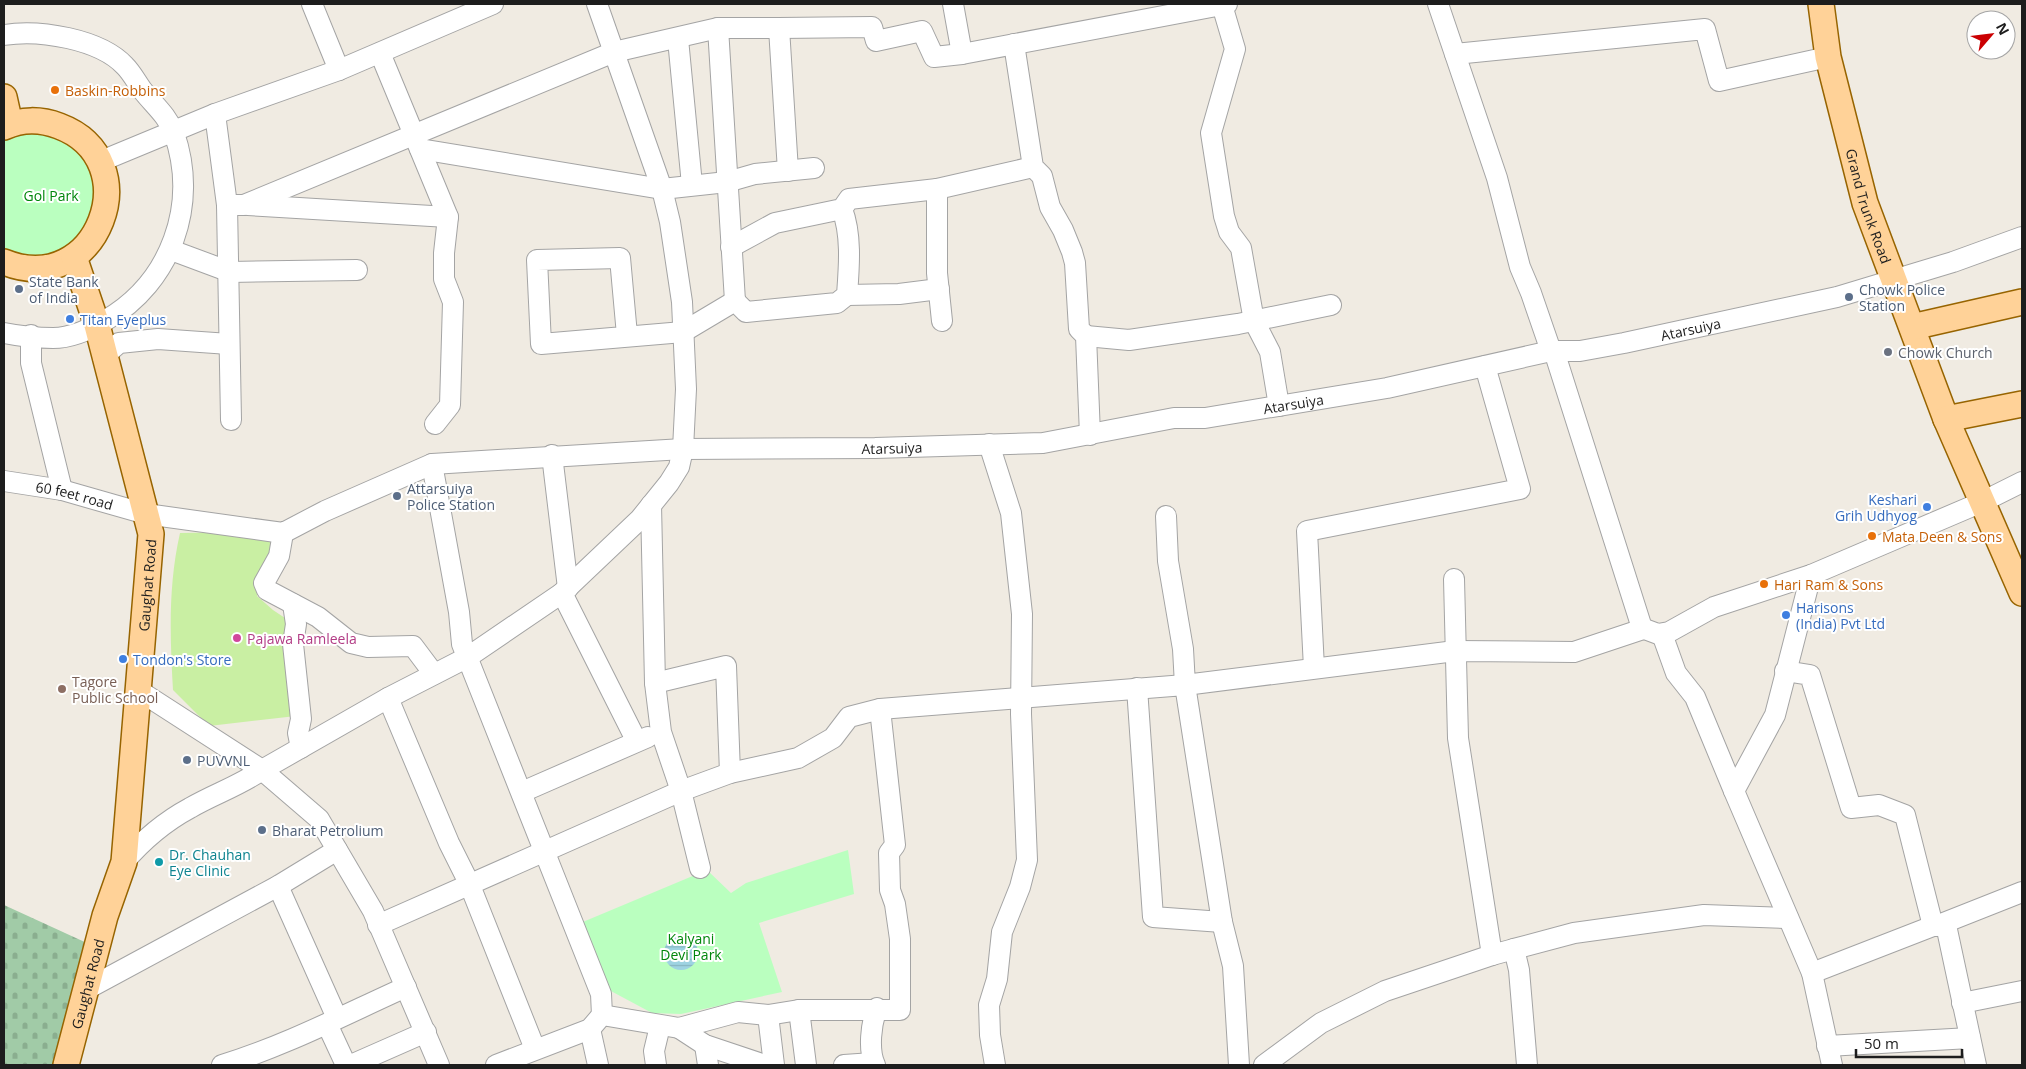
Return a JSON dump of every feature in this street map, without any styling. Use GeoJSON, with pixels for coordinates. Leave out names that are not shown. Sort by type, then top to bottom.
{"type":"FeatureCollection","features":[{"type":"Feature","properties":{"kind":"main road","name":"Grand Trunk Road"},"geometry":{"type":"LineString","coordinates":[[1821,4],[1828,57],[1865,203],[1892,280],[1912,327],[1946,419],[2022,593]]}},
{"type":"Feature","properties":{"kind":"main road"},"geometry":{"type":"LineString","coordinates":[[4,97],[7,125],[30,120],[49,122],[67,129],[83,140],[99,162],[107,191],[105,210],[99,228],[88,244],[74,257],[46,268],[30,269],[5,265]]}},
{"type":"Feature","properties":{"kind":"main road","name":"Gaughat Road"},"geometry":{"type":"LineString","coordinates":[[66,1065],[87,989],[104,916],[124,862],[151,534],[103,357],[97,325],[74,257]]}},
{"type":"Feature","properties":{"kind":"main road"},"geometry":{"type":"LineString","coordinates":[[1912,327],[2022,302]]}},
{"type":"Feature","properties":{"kind":"main road"},"geometry":{"type":"LineString","coordinates":[[1946,419],[2022,404]]}},
{"type":"Feature","properties":{"kind":"street"},"geometry":{"type":"LineString","coordinates":[[312,4],[339,70]]}},
{"type":"Feature","properties":{"kind":"street"},"geometry":{"type":"LineString","coordinates":[[99,162],[216,114],[339,70],[380,53],[458,10],[493,4]]}},
{"type":"Feature","properties":{"kind":"street"},"geometry":{"type":"LineString","coordinates":[[124,862],[139,844],[160,826],[190,808],[243,783],[262,770],[388,698],[468,657],[565,590],[640,519],[669,483],[679,466],[683,449],[686,390],[683,332],[671,231],[662,189],[596,4]]}},
{"type":"Feature","properties":{"kind":"street"},"geometry":{"type":"LineString","coordinates":[[953,4],[962,54]]}},
{"type":"Feature","properties":{"kind":"street"},"geometry":{"type":"LineString","coordinates":[[235,205],[417,141],[614,52],[678,39],[718,28],[872,27],[876,40],[922,31],[934,57],[962,54],[1014,44],[1154,10],[1224,4],[1235,49],[1211,133],[1224,216],[1229,232],[1241,248],[1254,321],[1270,352],[1280,406]]}},
{"type":"Feature","properties":{"kind":"street"},"geometry":{"type":"LineString","coordinates":[[1438,4],[1497,178],[1520,267],[1552,351],[1643,629]]}},
{"type":"Feature","properties":{"kind":"street"},"geometry":{"type":"LineString","coordinates":[[718,28],[735,301],[746,312],[837,303],[847,295],[899,294],[939,289]]}},
{"type":"Feature","properties":{"kind":"street"},"geometry":{"type":"LineString","coordinates":[[779,28],[788,171]]}},
{"type":"Feature","properties":{"kind":"street"},"geometry":{"type":"LineString","coordinates":[[1455,54],[1705,29],[1719,81],[1828,57]]}},
{"type":"Feature","properties":{"kind":"street"},"geometry":{"type":"LineString","coordinates":[[4,36],[44,33],[73,39],[100,50],[124,65],[144,92],[163,113],[174,132],[184,192],[180,222],[170,250],[158,273],[140,294],[120,312],[76,334],[53,338],[4,333]]}},
{"type":"Feature","properties":{"kind":"street"},"geometry":{"type":"LineString","coordinates":[[678,39],[692,185]]}},
{"type":"Feature","properties":{"kind":"street"},"geometry":{"type":"LineString","coordinates":[[1014,44],[1033,168],[1042,176],[1050,207],[1063,230],[1072,252],[1075,263],[1079,329],[1086,336],[1129,340],[1254,321],[1331,304]]}},
{"type":"Feature","properties":{"kind":"street"},"geometry":{"type":"LineString","coordinates":[[380,53],[448,217],[444,279],[453,302],[450,405],[435,424]]}},
{"type":"Feature","properties":{"kind":"street"},"geometry":{"type":"LineString","coordinates":[[216,114],[235,205],[230,272],[231,420]]}},
{"type":"Feature","properties":{"kind":"street"},"geometry":{"type":"LineString","coordinates":[[417,141],[662,189],[727,182],[755,174],[814,168]]}},
{"type":"Feature","properties":{"kind":"street"},"geometry":{"type":"LineString","coordinates":[[731,247],[775,223],[842,209],[849,199],[937,189],[1033,168]]}},
{"type":"Feature","properties":{"kind":"street"},"geometry":{"type":"LineString","coordinates":[[937,189],[939,289],[942,320]]}},
{"type":"Feature","properties":{"kind":"street"},"geometry":{"type":"LineString","coordinates":[[235,205],[448,217]]}},
{"type":"Feature","properties":{"kind":"street"},"geometry":{"type":"LineString","coordinates":[[842,209],[846,218],[849,270],[847,295]]}},
{"type":"Feature","properties":{"kind":"street","name":"Atarsuiya"},"geometry":{"type":"LineString","coordinates":[[283,533],[325,511],[432,464],[552,455],[683,449],[875,448],[1043,443],[1090,436],[1174,418],[1205,418],[1387,388],[1552,351],[1580,351],[1624,343],[1837,297],[1953,262],[2022,237]]}},
{"type":"Feature","properties":{"kind":"street"},"geometry":{"type":"LineString","coordinates":[[170,250],[230,272],[357,270]]}},
{"type":"Feature","properties":{"kind":"street"},"geometry":{"type":"LineString","coordinates":[[627,335],[620,258],[536,260],[541,344],[627,335],[683,332],[735,301]]}},
{"type":"Feature","properties":{"kind":"street"},"geometry":{"type":"LineString","coordinates":[[31,335],[31,363],[62,490]]}},
{"type":"Feature","properties":{"kind":"street"},"geometry":{"type":"LineString","coordinates":[[1086,336],[1090,436]]}},
{"type":"Feature","properties":{"kind":"street"},"geometry":{"type":"LineString","coordinates":[[103,357],[119,343],[158,339],[229,344]]}},
{"type":"Feature","properties":{"kind":"street"},"geometry":{"type":"LineString","coordinates":[[1314,668],[1307,531],[1520,489],[1485,366]]}},
{"type":"Feature","properties":{"kind":"street"},"geometry":{"type":"LineString","coordinates":[[989,444],[1011,513],[1022,614],[1022,778],[1027,860],[1020,887],[1002,932],[997,979],[989,1006],[990,1035],[995,1065]]}},
{"type":"Feature","properties":{"kind":"street"},"geometry":{"type":"LineString","coordinates":[[552,455],[565,590],[636,740]]}},
{"type":"Feature","properties":{"kind":"street"},"geometry":{"type":"LineString","coordinates":[[432,464],[458,603],[462,644],[601,994],[596,1022],[598,1065]]}},
{"type":"Feature","properties":{"kind":"street","name":"60 feet road"},"geometry":{"type":"LineString","coordinates":[[4,479],[62,490],[146,514],[283,533]]}},
{"type":"Feature","properties":{"kind":"street"},"geometry":{"type":"LineString","coordinates":[[378,925],[469,883],[681,791],[730,773],[798,758],[833,738],[849,717],[880,709],[1185,685],[1455,651],[1574,652],[1643,629],[1665,633],[1714,607],[1811,575],[1982,502],[2022,482]]}},
{"type":"Feature","properties":{"kind":"street"},"geometry":{"type":"LineString","coordinates":[[651,506],[655,683],[662,732],[681,791],[700,868]]}},
{"type":"Feature","properties":{"kind":"street"},"geometry":{"type":"LineString","coordinates":[[1166,516],[1168,561],[1183,649],[1185,685],[1222,922],[1233,966],[1238,1065]]}},
{"type":"Feature","properties":{"kind":"street"},"geometry":{"type":"LineString","coordinates":[[283,533],[279,556],[264,583],[267,590],[318,617],[351,643],[368,647],[413,646],[434,674]]}},
{"type":"Feature","properties":{"kind":"street"},"geometry":{"type":"LineString","coordinates":[[1734,791],[1776,715],[1785,671],[1811,575]]}},
{"type":"Feature","properties":{"kind":"street"},"geometry":{"type":"LineString","coordinates":[[1454,579],[1458,738],[1492,954]]}},
{"type":"Feature","properties":{"kind":"street"},"geometry":{"type":"LineString","coordinates":[[293,604],[296,624],[293,644],[301,719],[298,734],[301,748]]}},
{"type":"Feature","properties":{"kind":"street"},"geometry":{"type":"LineString","coordinates":[[1665,633],[1676,673],[1695,697],[1812,973],[1832,1065]]}},
{"type":"Feature","properties":{"kind":"street"},"geometry":{"type":"LineString","coordinates":[[655,683],[726,666],[730,773]]}},
{"type":"Feature","properties":{"kind":"street"},"geometry":{"type":"LineString","coordinates":[[1785,671],[1810,675],[1851,808],[1879,805],[1905,814],[1934,926]]}},
{"type":"Feature","properties":{"kind":"street"},"geometry":{"type":"LineString","coordinates":[[1137,688],[1153,917],[1222,922]]}},
{"type":"Feature","properties":{"kind":"street"},"geometry":{"type":"LineString","coordinates":[[138,690],[262,770],[319,819],[373,911],[439,1065]]}},
{"type":"Feature","properties":{"kind":"street"},"geometry":{"type":"LineString","coordinates":[[388,698],[449,843],[469,883],[525,1056]]}},
{"type":"Feature","properties":{"kind":"street"},"geometry":{"type":"LineString","coordinates":[[496,1065],[525,1056],[596,1022],[679,1028],[738,1012],[768,1015],[799,1010],[877,1008],[900,1010],[902,980],[900,939],[895,904],[890,890],[889,853],[895,845],[880,709]]}},
{"type":"Feature","properties":{"kind":"street"},"geometry":{"type":"LineString","coordinates":[[522,792],[636,740],[662,732]]}},
{"type":"Feature","properties":{"kind":"street"},"geometry":{"type":"LineString","coordinates":[[87,989],[278,886],[337,850]]}},
{"type":"Feature","properties":{"kind":"street"},"geometry":{"type":"LineString","coordinates":[[278,886],[332,1021],[346,1065]]}},
{"type":"Feature","properties":{"kind":"street"},"geometry":{"type":"LineString","coordinates":[[1812,973],[2022,892]]}},
{"type":"Feature","properties":{"kind":"street"},"geometry":{"type":"LineString","coordinates":[[1264,1065],[1321,1023],[1385,991],[1492,954],[1574,932],[1704,915],[1788,918]]}},
{"type":"Feature","properties":{"kind":"street"},"geometry":{"type":"LineString","coordinates":[[1934,926],[1946,925],[1976,1065]]}},
{"type":"Feature","properties":{"kind":"street"},"geometry":{"type":"LineString","coordinates":[[1514,949],[1519,970],[1527,1065]]}},
{"type":"Feature","properties":{"kind":"street"},"geometry":{"type":"LineString","coordinates":[[222,1065],[241,1060],[406,987]]}},
{"type":"Feature","properties":{"kind":"street"},"geometry":{"type":"LineString","coordinates":[[1962,1002],[2022,992]]}},
{"type":"Feature","properties":{"kind":"street"},"geometry":{"type":"LineString","coordinates":[[844,1065],[874,1064],[872,1021],[877,1008]]}},
{"type":"Feature","properties":{"kind":"street"},"geometry":{"type":"LineString","coordinates":[[799,1010],[806,1065]]}},
{"type":"Feature","properties":{"kind":"street"},"geometry":{"type":"LineString","coordinates":[[768,1015],[774,1065]]}},
{"type":"Feature","properties":{"kind":"street"},"geometry":{"type":"LineString","coordinates":[[656,1065],[654,1051],[660,1026]]}},
{"type":"Feature","properties":{"kind":"street"},"geometry":{"type":"LineString","coordinates":[[679,1028],[705,1045],[765,1065]]}},
{"type":"Feature","properties":{"kind":"street"},"geometry":{"type":"LineString","coordinates":[[351,1065],[426,1032]]}},
{"type":"Feature","properties":{"kind":"street"},"geometry":{"type":"LineString","coordinates":[[1827,1046],[1970,1038]]}},
{"type":"Feature","properties":{"kind":"street"},"geometry":{"type":"LineString","coordinates":[[705,1045],[708,1065]]}},
{"type":"Feature","properties":{"kind":"green space","name":"Gol Park"},"geometry":{"type":"Polygon","coordinates":[[[30,128],[78,146],[96,176],[91,226],[52,258],[4,254],[4,135],[30,128]]]}},
{"type":"Feature","properties":{"kind":"green space"},"geometry":{"type":"Polygon","coordinates":[[[243,532],[275,544],[257,596],[291,622],[296,716],[209,726],[173,690],[171,612],[176,553],[180,533],[243,532]]]}},
{"type":"Feature","properties":{"kind":"green space","name":"Kalyani Devi Park"},"geometry":{"type":"Polygon","coordinates":[[[848,850],[854,894],[759,923],[782,992],[681,1014],[652,1013],[609,990],[578,924],[707,870],[731,893],[746,883],[848,850]]]}},
{"type":"Feature","properties":{"kind":"green space"},"geometry":{"type":"Polygon","coordinates":[[[4,905],[89,944],[58,1065],[4,1065],[4,905]]]}},
{"type":"Feature","properties":{"kind":"water"},"geometry":{"type":"Polygon","coordinates":[[[681,936],[693,941],[698,953],[693,965],[681,970],[669,965],[664,953],[669,941],[681,936]]]}},
{"type":"Feature","properties":{"kind":"place","name":"Baskin-Robbins"},"geometry":{"type":"Point","coordinates":[55,90]}},
{"type":"Feature","properties":{"kind":"place","name":"State Bank of India"},"geometry":{"type":"Point","coordinates":[19,289]}},
{"type":"Feature","properties":{"kind":"place","name":"Chowk Police Station"},"geometry":{"type":"Point","coordinates":[1849,297]}},
{"type":"Feature","properties":{"kind":"place","name":"Titan Eyeplus"},"geometry":{"type":"Point","coordinates":[70,319]}},
{"type":"Feature","properties":{"kind":"place","name":"Chowk Church"},"geometry":{"type":"Point","coordinates":[1888,352]}},
{"type":"Feature","properties":{"kind":"place","name":"Attarsuiya Police Station"},"geometry":{"type":"Point","coordinates":[397,496]}},
{"type":"Feature","properties":{"kind":"place","name":"Keshari Grih Udhyog"},"geometry":{"type":"Point","coordinates":[1927,507]}},
{"type":"Feature","properties":{"kind":"place","name":"Mata Deen & Sons"},"geometry":{"type":"Point","coordinates":[1872,536]}},
{"type":"Feature","properties":{"kind":"place","name":"Hari Ram & Sons"},"geometry":{"type":"Point","coordinates":[1764,584]}},
{"type":"Feature","properties":{"kind":"place","name":"Harisons (India) Pvt Ltd"},"geometry":{"type":"Point","coordinates":[1786,615]}},
{"type":"Feature","properties":{"kind":"place","name":"Pajawa Ramleela"},"geometry":{"type":"Point","coordinates":[237,638]}},
{"type":"Feature","properties":{"kind":"place","name":"Tondon's Store"},"geometry":{"type":"Point","coordinates":[123,659]}},
{"type":"Feature","properties":{"kind":"place","name":"Tagore Public School"},"geometry":{"type":"Point","coordinates":[62,689]}},
{"type":"Feature","properties":{"kind":"place","name":"PUVVNL"},"geometry":{"type":"Point","coordinates":[187,760]}},
{"type":"Feature","properties":{"kind":"place","name":"Bharat Petrolium"},"geometry":{"type":"Point","coordinates":[262,830]}},
{"type":"Feature","properties":{"kind":"place","name":"Dr. Chauhan Eye Clinic"},"geometry":{"type":"Point","coordinates":[159,862]}}]}
